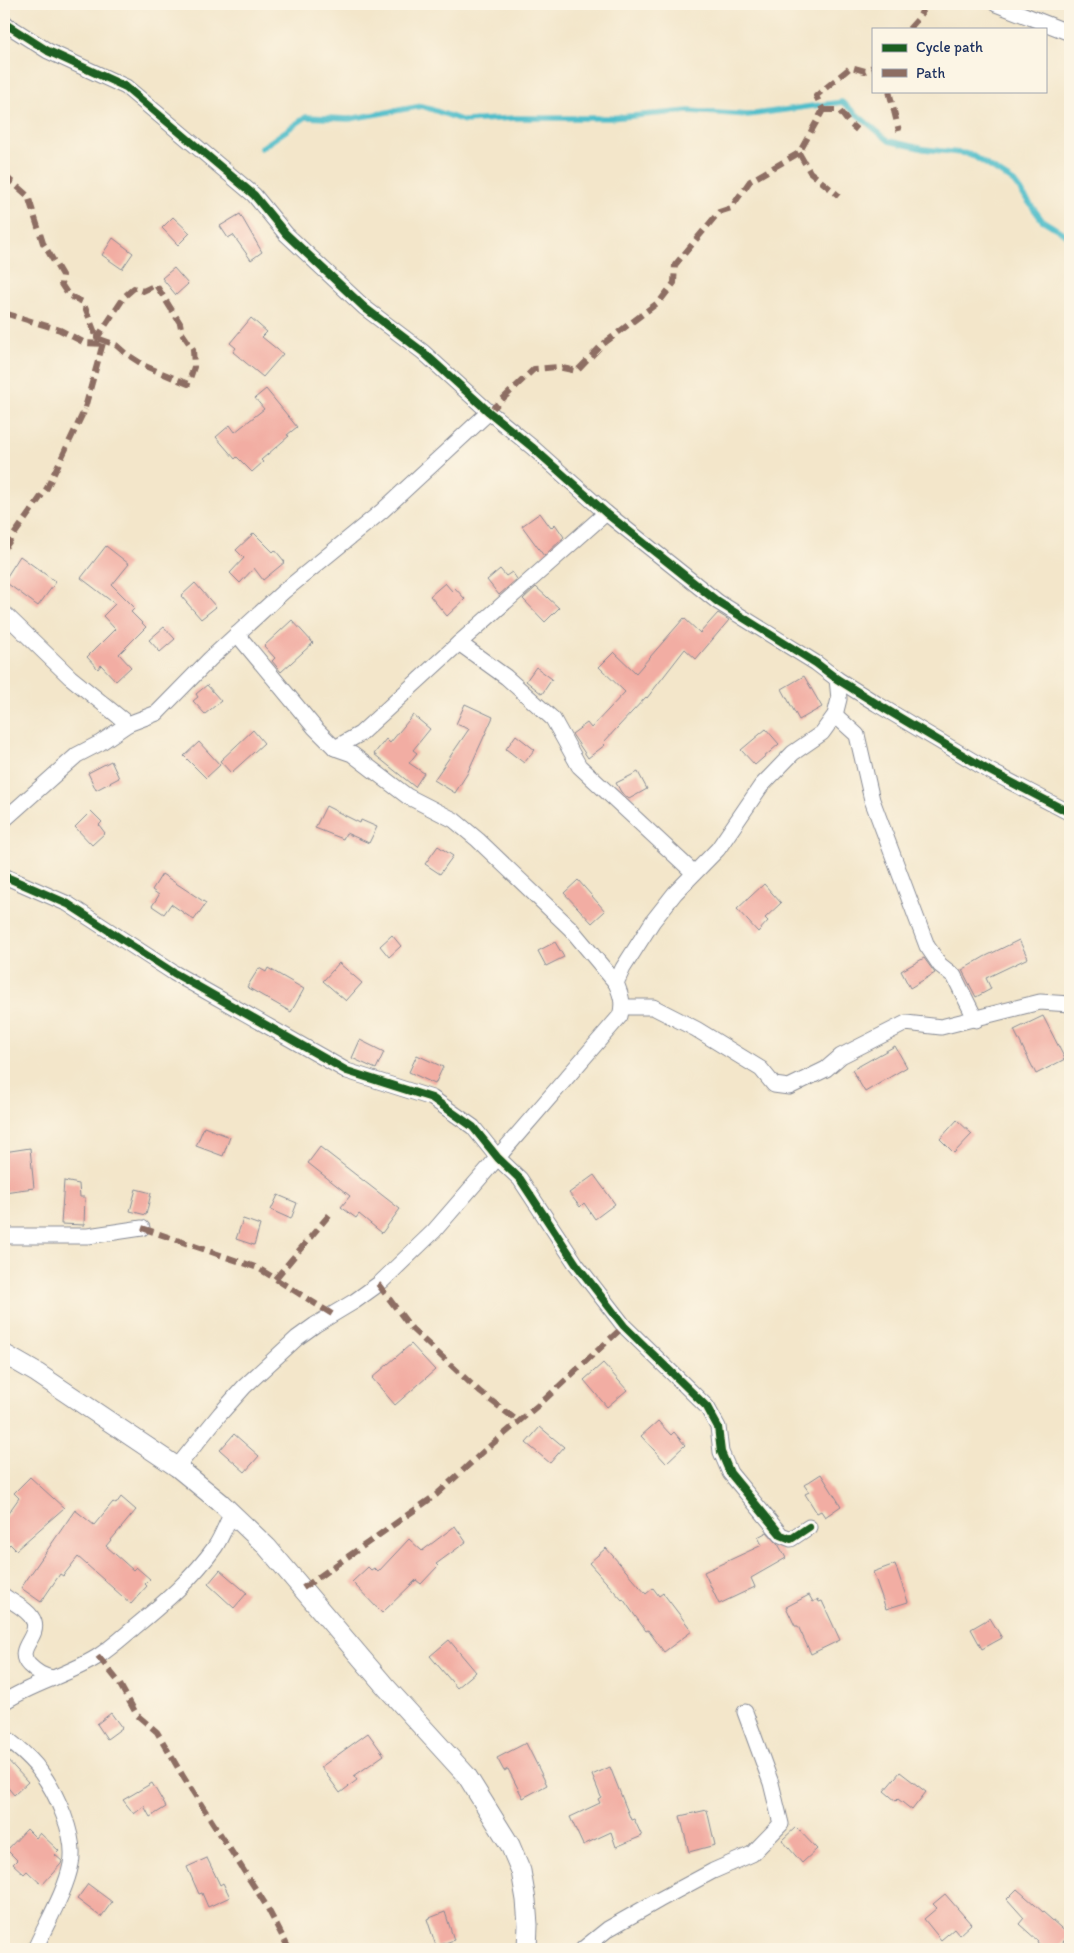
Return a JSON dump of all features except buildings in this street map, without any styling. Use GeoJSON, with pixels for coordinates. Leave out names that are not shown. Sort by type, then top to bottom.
{"type":"FeatureCollection","features":[{"type":"Feature","properties":{"kind":"street"},"geometry":{"type":"LineString","coordinates":[[996,4],[1070,33]]}},
{"type":"Feature","properties":{"kind":"street"},"geometry":{"type":"LineString","coordinates":[[4,23],[48,51],[126,87],[186,136],[254,196],[286,234],[365,308],[423,352],[606,513],[718,602],[816,663],[837,679],[988,770],[1070,813]]}},
{"type":"Feature","properties":{"kind":"street"},"geometry":{"type":"LineString","coordinates":[[4,820],[77,755],[100,743],[128,724],[157,712],[283,592],[382,512],[489,412]]}},
{"type":"Feature","properties":{"kind":"street"},"geometry":{"type":"LineString","coordinates":[[335,748],[360,734],[606,513]]}},
{"type":"Feature","properties":{"kind":"street"},"geometry":{"type":"LineString","coordinates":[[4,613],[70,676],[128,724]]}},
{"type":"Feature","properties":{"kind":"street"},"geometry":{"type":"LineString","coordinates":[[177,1468],[244,1387],[297,1338],[355,1301],[391,1273],[434,1231],[620,1016],[623,1007],[622,998],[616,983],[570,928],[478,840],[454,820],[407,796],[352,754],[335,748],[237,634]]}},
{"type":"Feature","properties":{"kind":"street"},"geometry":{"type":"LineString","coordinates":[[460,643],[506,677],[553,719],[563,734],[568,750],[579,766],[694,874]]}},
{"type":"Feature","properties":{"kind":"street"},"geometry":{"type":"LineString","coordinates":[[616,983],[623,968],[653,921],[675,893],[723,842],[761,786],[793,753],[822,733],[835,715],[839,698],[837,679]]}},
{"type":"Feature","properties":{"kind":"street"},"geometry":{"type":"LineString","coordinates":[[835,715],[857,735],[872,800],[927,946],[940,965],[954,976],[976,1020]]}},
{"type":"Feature","properties":{"kind":"street"},"geometry":{"type":"LineString","coordinates":[[4,876],[68,904],[174,972],[346,1071],[432,1098],[473,1127],[498,1158],[520,1179],[576,1264],[624,1326],[708,1408],[718,1427],[721,1452],[730,1473],[781,1535],[791,1539],[810,1527]]}},
{"type":"Feature","properties":{"kind":"street"},"geometry":{"type":"LineString","coordinates":[[623,1007],[653,1007],[696,1029],[761,1069],[774,1084],[789,1087],[826,1069],[841,1056],[906,1023],[941,1027],[976,1020],[1040,1002],[1070,1004]]}},
{"type":"Feature","properties":{"kind":"street"},"geometry":{"type":"LineString","coordinates":[[4,1236],[88,1236],[142,1228]]}},
{"type":"Feature","properties":{"kind":"street"},"geometry":{"type":"LineString","coordinates":[[4,1354],[37,1373],[177,1468],[232,1513],[267,1547],[385,1686],[467,1776],[510,1845],[521,1872],[526,1900],[528,1949]]}},
{"type":"Feature","properties":{"kind":"street"},"geometry":{"type":"LineString","coordinates":[[4,1702],[27,1688],[53,1678],[98,1656],[175,1593],[216,1546],[232,1513]]}},
{"type":"Feature","properties":{"kind":"street"},"geometry":{"type":"LineString","coordinates":[[4,1596],[28,1613],[34,1623],[34,1630],[25,1646],[23,1654],[26,1662],[41,1675],[53,1678]]}},
{"type":"Feature","properties":{"kind":"street"},"geometry":{"type":"LineString","coordinates":[[583,1949],[608,1929],[650,1904],[713,1871],[752,1854],[781,1824],[771,1783],[745,1712]]}},
{"type":"Feature","properties":{"kind":"street"},"geometry":{"type":"LineString","coordinates":[[4,1736],[40,1771],[63,1812],[71,1841],[72,1863],[66,1882],[35,1949]]}},
{"type":"Feature","properties":{"kind":"waterway"},"geometry":{"type":"LineString","coordinates":[[261,148],[306,117],[349,119],[422,106],[464,121],[515,118],[609,118],[689,111],[748,115],[842,102],[889,141],[924,149],[970,154],[1014,182],[1042,220],[1070,237]]}},
{"type":"Feature","properties":{"kind":"marked path"},"geometry":{"type":"LineString","coordinates":[[910,28],[918,19],[926,4]]}},
{"type":"Feature","properties":{"kind":"marked path"},"geometry":{"type":"LineString","coordinates":[[489,412],[534,369],[557,367],[577,371],[603,344],[660,301],[674,283],[675,265],[719,212],[731,208],[750,181],[799,153],[823,110],[816,96],[851,67],[865,71],[872,68]]}},
{"type":"Feature","properties":{"kind":"marked path"},"geometry":{"type":"LineString","coordinates":[[889,92],[899,131]]}},
{"type":"Feature","properties":{"kind":"marked path"},"geometry":{"type":"LineString","coordinates":[[823,110],[839,110],[857,130]]}},
{"type":"Feature","properties":{"kind":"marked path"},"geometry":{"type":"LineString","coordinates":[[799,153],[810,172],[839,196]]}},
{"type":"Feature","properties":{"kind":"marked path"},"geometry":{"type":"LineString","coordinates":[[4,175],[28,196],[43,243],[62,275],[61,284],[69,296],[83,302],[97,338],[116,345],[145,366],[188,384],[194,367],[193,349],[182,333],[180,323],[156,285],[143,291],[134,288],[125,296],[97,338],[103,343],[83,415]]}},
{"type":"Feature","properties":{"kind":"marked path"},"geometry":{"type":"LineString","coordinates":[[4,313],[60,330],[85,343],[103,344]]}},
{"type":"Feature","properties":{"kind":"marked path"},"geometry":{"type":"LineString","coordinates":[[4,549],[47,488],[85,409]]}},
{"type":"Feature","properties":{"kind":"marked path"},"geometry":{"type":"LineString","coordinates":[[275,1279],[330,1214]]}},
{"type":"Feature","properties":{"kind":"marked path"},"geometry":{"type":"LineString","coordinates":[[142,1228],[258,1268],[332,1314]]}},
{"type":"Feature","properties":{"kind":"marked path"},"geometry":{"type":"LineString","coordinates":[[378,1284],[412,1329],[480,1392],[519,1422]]}},
{"type":"Feature","properties":{"kind":"marked path"},"geometry":{"type":"LineString","coordinates":[[303,1588],[436,1495],[542,1402],[624,1326]]}},
{"type":"Feature","properties":{"kind":"marked path"},"geometry":{"type":"LineString","coordinates":[[98,1656],[118,1681],[137,1715],[157,1732],[184,1778],[266,1905],[289,1949]]}},
{"type":"Feature","properties":{"kind":"cycle path"},"geometry":{"type":"LineString","coordinates":[[4,23],[48,51],[126,87],[254,195],[286,234],[365,308],[423,352],[606,513],[718,602],[816,663],[837,679],[877,704],[988,770],[1070,813]]}},
{"type":"Feature","properties":{"kind":"cycle path"},"geometry":{"type":"LineString","coordinates":[[4,876],[68,904],[174,973],[347,1071],[432,1098],[473,1127],[498,1158],[520,1179],[576,1264],[624,1326],[707,1407],[718,1427],[721,1452],[730,1473],[781,1535],[791,1539],[809,1527]]}}]}
